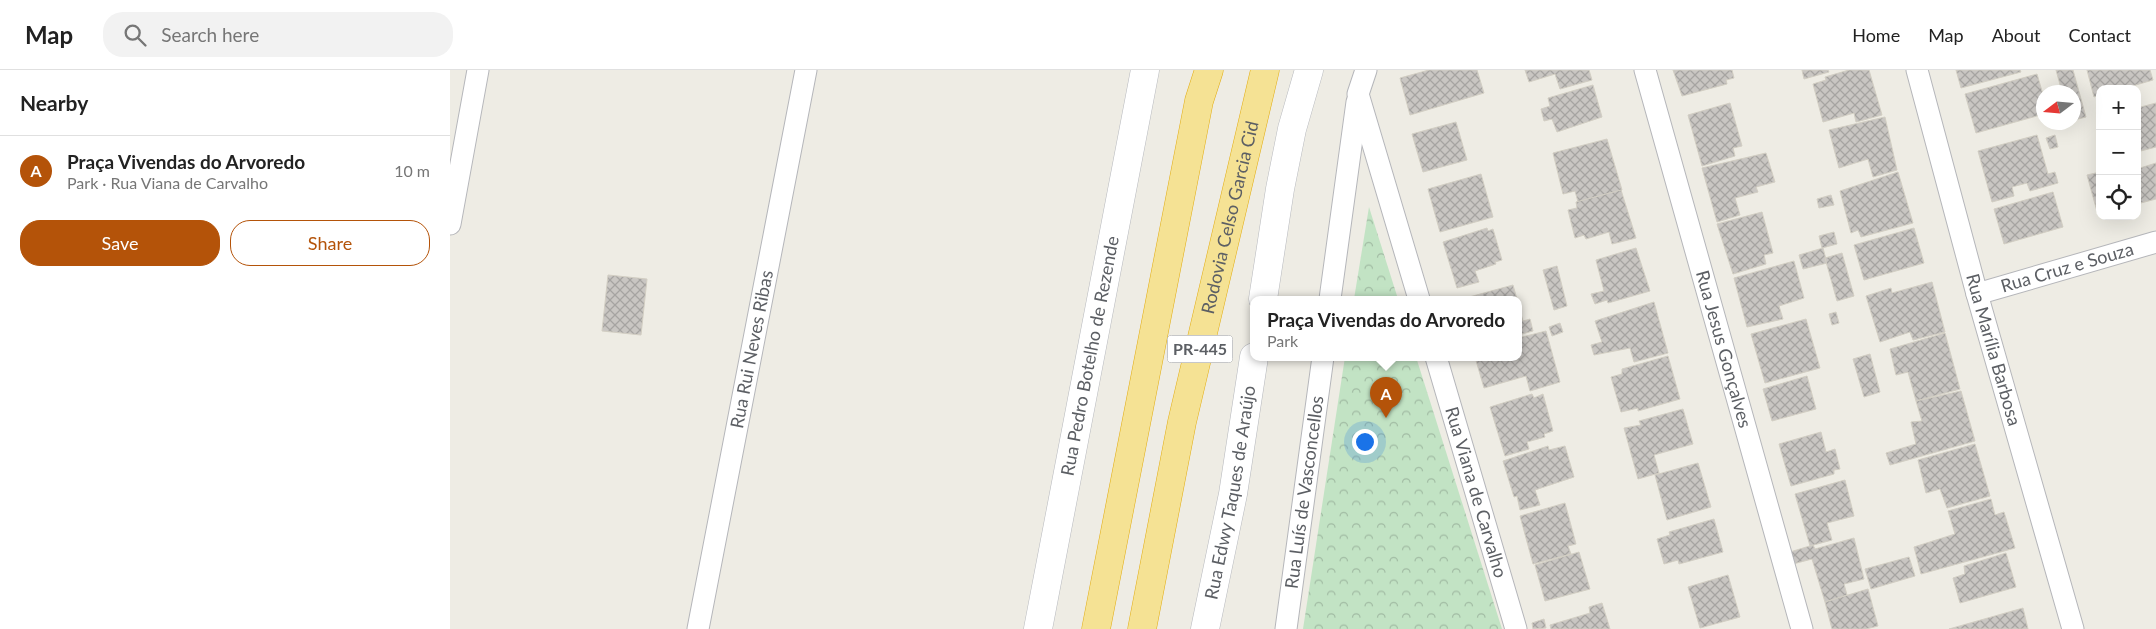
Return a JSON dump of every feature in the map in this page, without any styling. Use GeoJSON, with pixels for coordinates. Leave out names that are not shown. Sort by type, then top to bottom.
{"type":"FeatureCollection","features":[{"type":"Feature","properties":{"kind":"highway","name":"PR-445"},"geometry":{"type":"LineString","coordinates":[[1096,629],[1199,101],[1209,70]]}},
{"type":"Feature","properties":{"kind":"highway","name":"Rodovia Celso Garcia Cid"},"geometry":{"type":"LineString","coordinates":[[1142,629],[1182,422],[1265,70]]}},
{"type":"Feature","properties":{"kind":"main road"},"geometry":{"type":"LineString","coordinates":[[1263,296],[1280,189],[1292,129],[1309,70]]}},
{"type":"Feature","properties":{"kind":"main road","name":"Rua Pedro Botelho de Rezende"},"geometry":{"type":"LineString","coordinates":[[1038,629],[1143,77]]}},
{"type":"Feature","properties":{"kind":"main road","name":"Rua Edwy Taques de Araújo"},"geometry":{"type":"LineString","coordinates":[[1205,629],[1233,494],[1253,361]]}},
{"type":"Feature","properties":{"kind":"street"},"geometry":{"type":"LineString","coordinates":[[450,224],[478,70]]}},
{"type":"Feature","properties":{"kind":"street","name":"Rua Rui Neves Ribas"},"geometry":{"type":"LineString","coordinates":[[698,629],[806,70]]}},
{"type":"Feature","properties":{"kind":"street"},"geometry":{"type":"LineString","coordinates":[[1330,296],[1358,94],[1366,70]]}},
{"type":"Feature","properties":{"kind":"street","name":"Rua Jesus Gonçalves"},"geometry":{"type":"LineString","coordinates":[[1644,70],[1802,629]]}},
{"type":"Feature","properties":{"kind":"street","name":"Rua Marília Barbosa"},"geometry":{"type":"LineString","coordinates":[[1917,70],[1977,294],[2073,629]]}},
{"type":"Feature","properties":{"kind":"street"},"geometry":{"type":"LineString","coordinates":[[1358,94],[1417,296]]}},
{"type":"Feature","properties":{"kind":"street","name":"Rua Cruz e Souza"},"geometry":{"type":"LineString","coordinates":[[1977,294],[2156,242]]}},
{"type":"Feature","properties":{"kind":"street","name":"Rua Luís de Vasconcellos"},"geometry":{"type":"LineString","coordinates":[[1286,629],[1322,361]]}},
{"type":"Feature","properties":{"kind":"street","name":"Rua Viana de Carvalho"},"geometry":{"type":"LineString","coordinates":[[1437,361],[1516,629]]}},
{"type":"Feature","properties":{"kind":"green space"},"geometry":{"type":"Polygon","coordinates":[[[1369,207],[1397,296],[1354,296],[1369,207]]]}},
{"type":"Feature","properties":{"kind":"green space"},"geometry":{"type":"Polygon","coordinates":[[[1344,361],[1417,361],[1502,629],[1303,629],[1344,361]]]}},
{"type":"Feature","properties":{"kind":"building"},"geometry":{"type":"Polygon","coordinates":[[[1429,70],[1477,70],[1484,93],[1410,115],[1400,78],[1429,70]]]}},
{"type":"Feature","properties":{"kind":"building"},"geometry":{"type":"Polygon","coordinates":[[[1525,70],[1589,70],[1592,80],[1560,89],[1555,74],[1529,82],[1525,70]]]}},
{"type":"Feature","properties":{"kind":"building"},"geometry":{"type":"Polygon","coordinates":[[[1673,70],[1732,70],[1734,78],[1726,80],[1727,84],[1682,96],[1673,70]]]}},
{"type":"Feature","properties":{"kind":"building"},"geometry":{"type":"Polygon","coordinates":[[[1802,70],[1828,70],[1829,72],[1804,79],[1802,70]]]}},
{"type":"Feature","properties":{"kind":"building"},"geometry":{"type":"Polygon","coordinates":[[[1849,70],[1869,70],[1882,115],[1856,122],[1854,113],[1823,122],[1813,84],[1826,80],[1825,77],[1849,70]]]}},
{"type":"Feature","properties":{"kind":"building"},"geometry":{"type":"Polygon","coordinates":[[[1956,70],[2020,70],[2021,72],[1961,88],[1956,70]]]}},
{"type":"Feature","properties":{"kind":"building"},"geometry":{"type":"Polygon","coordinates":[[[2056,70],[2073,70],[2077,85],[2060,85],[2056,70]]]}},
{"type":"Feature","properties":{"kind":"building"},"geometry":{"type":"Polygon","coordinates":[[[2087,70],[2150,70],[2153,80],[2136,85],[2096,85],[2096,96],[2094,97],[2087,70]]]}},
{"type":"Feature","properties":{"kind":"building"},"geometry":{"type":"Polygon","coordinates":[[[2037,74],[2040,85],[2036,85],[2036,116],[1976,133],[1965,94],[2037,74]]]}},
{"type":"Feature","properties":{"kind":"building"},"geometry":{"type":"Polygon","coordinates":[[[1593,85],[1602,117],[1557,132],[1552,119],[1544,121],[1541,109],[1550,106],[1548,98],[1593,85]]]}},
{"type":"Feature","properties":{"kind":"building"},"geometry":{"type":"Polygon","coordinates":[[[2081,99],[2086,117],[2081,118],[2081,99]]]}},
{"type":"Feature","properties":{"kind":"building"},"geometry":{"type":"Polygon","coordinates":[[[1730,103],[1742,146],[1733,148],[1735,156],[1702,166],[1688,115],[1730,103]]]}},
{"type":"Feature","properties":{"kind":"building"},"geometry":{"type":"Polygon","coordinates":[[[2156,103],[2156,147],[2141,151],[2141,130],[2141,107],[2156,103]]]}},
{"type":"Feature","properties":{"kind":"building"},"geometry":{"type":"Polygon","coordinates":[[[1885,117],[1897,170],[1873,177],[1868,159],[1839,168],[1829,130],[1885,117]]]}},
{"type":"Feature","properties":{"kind":"building"},"geometry":{"type":"Polygon","coordinates":[[[1456,122],[1467,160],[1423,172],[1412,134],[1456,122]]]}},
{"type":"Feature","properties":{"kind":"building"},"geometry":{"type":"Polygon","coordinates":[[[2037,135],[2048,174],[2055,172],[2058,183],[2030,191],[2027,183],[2012,187],[2014,196],[1992,202],[1978,151],[2037,135]]]}},
{"type":"Feature","properties":{"kind":"building"},"geometry":{"type":"Polygon","coordinates":[[[2055,135],[2058,147],[2050,149],[2046,138],[2055,135]]]}},
{"type":"Feature","properties":{"kind":"building"},"geometry":{"type":"Polygon","coordinates":[[[1607,139],[1622,190],[1578,202],[1575,191],[1563,194],[1553,153],[1607,139]]]}},
{"type":"Feature","properties":{"kind":"building"},"geometry":{"type":"Polygon","coordinates":[[[1766,153],[1775,182],[1756,187],[1758,192],[1735,198],[1740,215],[1717,222],[1702,168],[1766,153]]]}},
{"type":"Feature","properties":{"kind":"building"},"geometry":{"type":"Polygon","coordinates":[[[2156,163],[2156,199],[2141,203],[2141,175],[2141,168],[2156,163]]]}},
{"type":"Feature","properties":{"kind":"building"},"geometry":{"type":"Polygon","coordinates":[[[1898,172],[1913,223],[1861,237],[1858,230],[1851,233],[1840,191],[1898,172]]]}},
{"type":"Feature","properties":{"kind":"building"},"geometry":{"type":"Polygon","coordinates":[[[2096,173],[2096,208],[2087,175],[2096,173]]]}},
{"type":"Feature","properties":{"kind":"building"},"geometry":{"type":"Polygon","coordinates":[[[1481,174],[1493,217],[1440,232],[1428,189],[1481,174]]]}},
{"type":"Feature","properties":{"kind":"building"},"geometry":{"type":"Polygon","coordinates":[[[1621,190],[1636,238],[1612,244],[1609,232],[1586,239],[1584,235],[1575,238],[1568,210],[1577,208],[1576,202],[1621,190]]]}},
{"type":"Feature","properties":{"kind":"building"},"geometry":{"type":"Polygon","coordinates":[[[2053,192],[2063,227],[2004,244],[1994,209],[2053,192]]]}},
{"type":"Feature","properties":{"kind":"building"},"geometry":{"type":"Polygon","coordinates":[[[1831,195],[1834,205],[1819,208],[1817,199],[1831,195]]]}},
{"type":"Feature","properties":{"kind":"building"},"geometry":{"type":"Polygon","coordinates":[[[1762,212],[1773,253],[1764,255],[1766,264],[1733,274],[1717,224],[1762,212]]]}},
{"type":"Feature","properties":{"kind":"building"},"geometry":{"type":"Polygon","coordinates":[[[1487,228],[1488,231],[1493,229],[1502,260],[1475,271],[1479,282],[1457,288],[1443,242],[1487,228]]]}},
{"type":"Feature","properties":{"kind":"building"},"geometry":{"type":"Polygon","coordinates":[[[1914,228],[1924,263],[1864,280],[1854,245],[1914,228]]]}},
{"type":"Feature","properties":{"kind":"building"},"geometry":{"type":"Polygon","coordinates":[[[1834,232],[1837,244],[1822,248],[1819,236],[1834,232]]]}},
{"type":"Feature","properties":{"kind":"building"},"geometry":{"type":"Polygon","coordinates":[[[1636,248],[1650,291],[1608,303],[1607,300],[1595,304],[1591,294],[1604,291],[1596,260],[1636,248]]]}},
{"type":"Feature","properties":{"kind":"building"},"geometry":{"type":"Polygon","coordinates":[[[1823,248],[1827,263],[1803,269],[1799,255],[1823,248]]]}},
{"type":"Feature","properties":{"kind":"building"},"geometry":{"type":"Polygon","coordinates":[[[1842,253],[1854,296],[1837,301],[1825,258],[1842,253]]]}},
{"type":"Feature","properties":{"kind":"building"},"geometry":{"type":"Polygon","coordinates":[[[1794,261],[1804,298],[1779,306],[1783,319],[1747,327],[1734,278],[1794,261]]]}},
{"type":"Feature","properties":{"kind":"building"},"geometry":{"type":"Polygon","coordinates":[[[1557,266],[1567,306],[1554,310],[1543,270],[1557,266]]]}},
{"type":"Feature","properties":{"kind":"building"},"geometry":{"type":"Polygon","coordinates":[[[608,275],[647,279],[641,335],[602,331],[608,275]]]}},
{"type":"Feature","properties":{"kind":"building"},"geometry":{"type":"Polygon","coordinates":[[[1932,282],[1945,332],[1913,340],[1910,332],[1880,342],[1866,296],[1891,288],[1892,293],[1932,282]]]}},
{"type":"Feature","properties":{"kind":"building"},"geometry":{"type":"Polygon","coordinates":[[[1513,285],[1516,296],[1473,296],[1513,285]]]}},
{"type":"Feature","properties":{"kind":"building"},"geometry":{"type":"Polygon","coordinates":[[[1654,302],[1668,353],[1634,362],[1630,348],[1594,355],[1591,345],[1602,342],[1595,321],[1654,302]]]}},
{"type":"Feature","properties":{"kind":"building"},"geometry":{"type":"Polygon","coordinates":[[[1836,312],[1839,323],[1832,325],[1829,314],[1836,312]]]}},
{"type":"Feature","properties":{"kind":"building"},"geometry":{"type":"Polygon","coordinates":[[[1522,318],[1523,321],[1530,319],[1533,331],[1522,334],[1522,318]]]}},
{"type":"Feature","properties":{"kind":"building"},"geometry":{"type":"Polygon","coordinates":[[[1806,319],[1820,368],[1765,383],[1751,334],[1806,319]]]}},
{"type":"Feature","properties":{"kind":"building"},"geometry":{"type":"Polygon","coordinates":[[[1560,323],[1563,332],[1552,336],[1549,327],[1560,323]]]}},
{"type":"Feature","properties":{"kind":"building"},"geometry":{"type":"Polygon","coordinates":[[[1546,331],[1560,382],[1530,391],[1526,376],[1484,388],[1476,361],[1522,361],[1522,337],[1546,331]]]}},
{"type":"Feature","properties":{"kind":"building"},"geometry":{"type":"Polygon","coordinates":[[[1945,333],[1960,389],[1916,401],[1908,372],[1896,375],[1890,349],[1945,333]]]}},
{"type":"Feature","properties":{"kind":"building"},"geometry":{"type":"Polygon","coordinates":[[[1870,354],[1880,392],[1864,397],[1853,359],[1870,354]]]}},
{"type":"Feature","properties":{"kind":"building"},"geometry":{"type":"Polygon","coordinates":[[[1668,356],[1680,399],[1638,411],[1638,408],[1621,412],[1611,377],[1622,374],[1622,369],[1668,356]]]}},
{"type":"Feature","properties":{"kind":"building"},"geometry":{"type":"Polygon","coordinates":[[[1807,376],[1816,409],[1772,421],[1763,389],[1807,376]]]}},
{"type":"Feature","properties":{"kind":"building"},"geometry":{"type":"Polygon","coordinates":[[[1961,391],[1975,441],[1890,465],[1886,453],[1916,444],[1911,422],[1922,421],[1916,401],[1961,391]]]}},
{"type":"Feature","properties":{"kind":"building"},"geometry":{"type":"Polygon","coordinates":[[[1532,394],[1534,398],[1543,394],[1553,431],[1544,434],[1545,437],[1527,442],[1529,449],[1505,456],[1490,407],[1532,394]]]}},
{"type":"Feature","properties":{"kind":"building"},"geometry":{"type":"Polygon","coordinates":[[[1683,409],[1693,444],[1654,455],[1659,473],[1638,479],[1624,428],[1641,425],[1639,421],[1683,409]]]}},
{"type":"Feature","properties":{"kind":"building"},"geometry":{"type":"Polygon","coordinates":[[[1821,432],[1826,452],[1835,449],[1840,469],[1834,470],[1834,474],[1791,486],[1779,444],[1821,432]]]}},
{"type":"Feature","properties":{"kind":"building"},"geometry":{"type":"Polygon","coordinates":[[[1975,444],[1990,496],[1947,508],[1940,489],[1926,493],[1918,460],[1975,444]]]}},
{"type":"Feature","properties":{"kind":"building"},"geometry":{"type":"Polygon","coordinates":[[[1548,446],[1549,450],[1565,446],[1574,477],[1535,490],[1540,505],[1520,510],[1517,496],[1514,497],[1503,461],[1548,446]]]}},
{"type":"Feature","properties":{"kind":"building"},"geometry":{"type":"Polygon","coordinates":[[[1698,463],[1711,507],[1667,520],[1655,475],[1698,463]]]}},
{"type":"Feature","properties":{"kind":"building"},"geometry":{"type":"Polygon","coordinates":[[[1845,480],[1854,516],[1827,523],[1832,540],[1810,546],[1795,494],[1845,480]]]}},
{"type":"Feature","properties":{"kind":"building"},"geometry":{"type":"Polygon","coordinates":[[[1991,499],[1995,515],[2004,512],[2015,548],[1921,574],[1914,547],[1955,534],[1948,511],[1991,499]]]}},
{"type":"Feature","properties":{"kind":"building"},"geometry":{"type":"Polygon","coordinates":[[[1565,503],[1576,544],[1568,546],[1571,554],[1533,564],[1520,516],[1565,503]]]}},
{"type":"Feature","properties":{"kind":"building"},"geometry":{"type":"Polygon","coordinates":[[[1714,519],[1723,552],[1679,564],[1678,560],[1664,564],[1657,539],[1670,535],[1669,532],[1714,519]]]}},
{"type":"Feature","properties":{"kind":"building"},"geometry":{"type":"Polygon","coordinates":[[[1854,538],[1864,579],[1844,584],[1847,595],[1825,602],[1812,559],[1793,564],[1790,552],[1813,545],[1815,549],[1854,538]]]}},
{"type":"Feature","properties":{"kind":"building"},"geometry":{"type":"Polygon","coordinates":[[[1579,552],[1590,589],[1545,601],[1535,565],[1579,552]]]}},
{"type":"Feature","properties":{"kind":"building"},"geometry":{"type":"Polygon","coordinates":[[[2006,553],[2016,587],[1960,603],[1953,578],[1965,574],[1964,566],[2006,553]]]}},
{"type":"Feature","properties":{"kind":"building"},"geometry":{"type":"Polygon","coordinates":[[[1909,557],[1915,576],[1871,589],[1865,569],[1909,557]]]}},
{"type":"Feature","properties":{"kind":"building"},"geometry":{"type":"Polygon","coordinates":[[[1728,575],[1740,617],[1700,628],[1688,587],[1728,575]]]}},
{"type":"Feature","properties":{"kind":"building"},"geometry":{"type":"Polygon","coordinates":[[[1868,589],[1878,626],[1866,629],[1832,629],[1825,602],[1868,589]]]}},
{"type":"Feature","properties":{"kind":"building"},"geometry":{"type":"Polygon","coordinates":[[[1602,603],[1610,629],[1551,629],[1550,625],[1590,613],[1589,607],[1602,603]]]}},
{"type":"Feature","properties":{"kind":"building"},"geometry":{"type":"Polygon","coordinates":[[[2023,608],[2028,629],[1949,629],[2023,608]]]}},
{"type":"Feature","properties":{"kind":"building"},"geometry":{"type":"Polygon","coordinates":[[[1544,619],[1546,628],[1533,629],[1532,623],[1544,619]]]}},
{"type":"Feature","properties":{"kind":"place","name":"Praça Vivendas do Arvoredo"},"geometry":{"type":"Point","coordinates":[1386,418]}}]}
